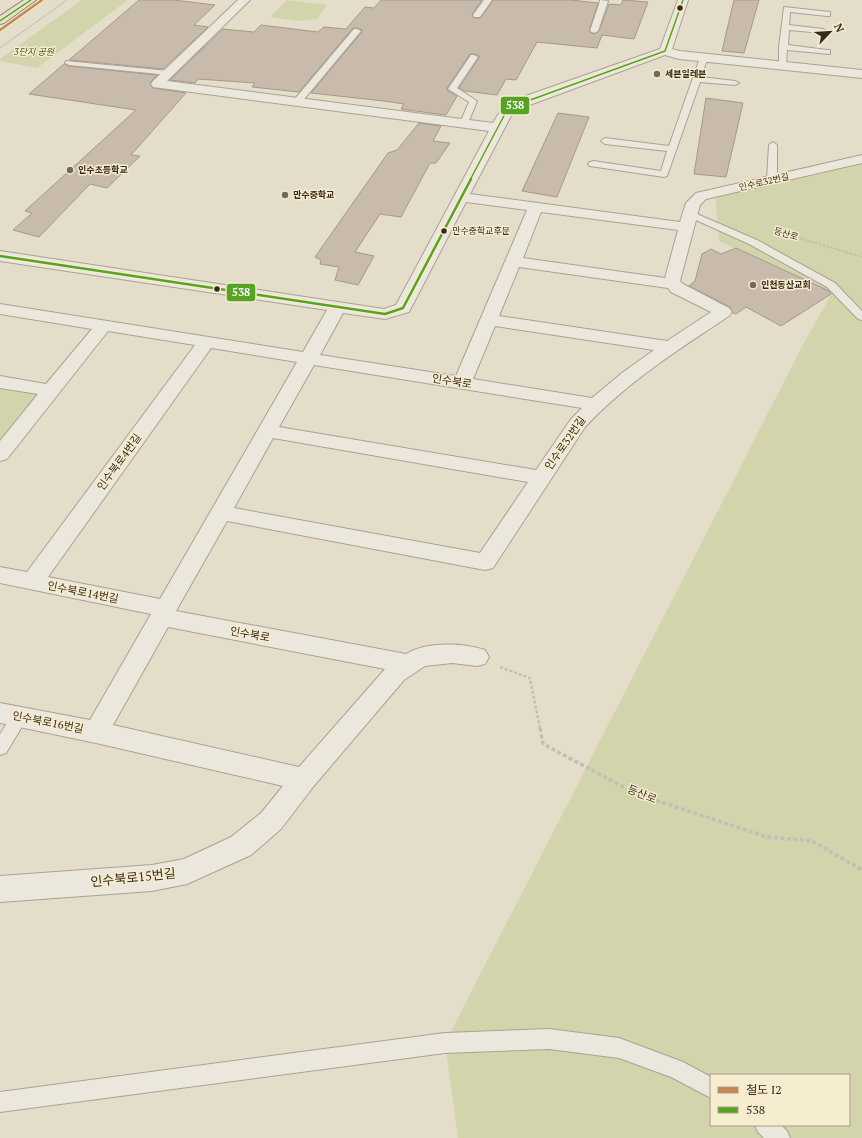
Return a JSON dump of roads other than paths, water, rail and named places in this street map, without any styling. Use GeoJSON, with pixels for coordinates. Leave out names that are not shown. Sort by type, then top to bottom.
{"type":"FeatureCollection","features":[{"type":"Feature","properties":{"kind":"main road"},"geometry":{"type":"LineString","coordinates":[[0,21],[31,0]]}},
{"type":"Feature","properties":{"kind":"street"},"geometry":{"type":"LineString","coordinates":[[244,0],[157,84],[498,128]]}},
{"type":"Feature","properties":{"kind":"street"},"geometry":{"type":"LineString","coordinates":[[665,51],[683,0]]}},
{"type":"Feature","properties":{"kind":"street"},"geometry":{"type":"LineString","coordinates":[[0,256],[337,308],[385,314],[403,308],[506,112],[511,107],[665,51],[679,55],[704,58],[862,74]]}},
{"type":"Feature","properties":{"kind":"street","name":"인수로32번길"},"geometry":{"type":"LineString","coordinates":[[221,513],[484,562],[578,423],[595,404],[623,381],[670,347],[723,312],[677,288],[672,282],[692,203],[701,196],[862,159]]}},
{"type":"Feature","properties":{"kind":"street"},"geometry":{"type":"LineString","coordinates":[[462,197],[536,207],[688,220]]}},
{"type":"Feature","properties":{"kind":"street"},"geometry":{"type":"LineString","coordinates":[[462,382],[536,207]]}},
{"type":"Feature","properties":{"kind":"street","name":"인수로32번길"},"geometry":{"type":"LineString","coordinates":[[513,261],[674,284]]}},
{"type":"Feature","properties":{"kind":"street"},"geometry":{"type":"LineString","coordinates":[[304,779],[96,732],[337,308]]}},
{"type":"Feature","properties":{"kind":"street"},"geometry":{"type":"LineString","coordinates":[[0,309],[309,358]]}},
{"type":"Feature","properties":{"kind":"street"},"geometry":{"type":"LineString","coordinates":[[488,320],[670,347]]}},
{"type":"Feature","properties":{"kind":"street"},"geometry":{"type":"LineString","coordinates":[[0,454],[104,325]]}},
{"type":"Feature","properties":{"kind":"street","name":"인수북로4번길"},"geometry":{"type":"LineString","coordinates":[[32,582],[206,342]]}},
{"type":"Feature","properties":{"kind":"street","name":"인수북로"},"geometry":{"type":"LineString","coordinates":[[309,358],[595,404]]}},
{"type":"Feature","properties":{"kind":"street"},"geometry":{"type":"LineString","coordinates":[[0,382],[51,391]]}},
{"type":"Feature","properties":{"kind":"street"},"geometry":{"type":"LineString","coordinates":[[268,431],[541,478]]}},
{"type":"Feature","properties":{"kind":"street","name":"인수북로14번길"},"geometry":{"type":"LineString","coordinates":[[0,575],[164,613]]}},
{"type":"Feature","properties":{"kind":"street","name":"인수북로"},"geometry":{"type":"LineString","coordinates":[[164,613],[410,664]]}},
{"type":"Feature","properties":{"kind":"street","name":"인수북로15번길"},"geometry":{"type":"LineString","coordinates":[[0,889],[152,878],[187,871],[241,846],[271,821],[304,779],[396,673],[420,657],[452,654],[477,657]]}},
{"type":"Feature","properties":{"kind":"street","name":"인수북로16번길"},"geometry":{"type":"LineString","coordinates":[[10,715],[96,732]]}},
{"type":"Feature","properties":{"kind":"lane"},"geometry":{"type":"LineString","coordinates":[[477,15],[488,0]]}},
{"type":"Feature","properties":{"kind":"lane"},"geometry":{"type":"LineString","coordinates":[[594,31],[604,1],[603,0]]}},
{"type":"Feature","properties":{"kind":"lane"},"geometry":{"type":"LineString","coordinates":[[782,66],[787,9],[827,14]]}},
{"type":"Feature","properties":{"kind":"lane"},"geometry":{"type":"LineString","coordinates":[[786,27],[822,31]]}},
{"type":"Feature","properties":{"kind":"lane"},"geometry":{"type":"LineString","coordinates":[[297,102],[357,30]]}},
{"type":"Feature","properties":{"kind":"lane"},"geometry":{"type":"LineString","coordinates":[[784,47],[827,52]]}},
{"type":"Feature","properties":{"kind":"lane"},"geometry":{"type":"LineString","coordinates":[[464,124],[473,101],[452,88],[474,57]]}},
{"type":"Feature","properties":{"kind":"lane"},"geometry":{"type":"LineString","coordinates":[[593,164],[664,174],[704,58]]}},
{"type":"Feature","properties":{"kind":"lane"},"geometry":{"type":"LineString","coordinates":[[69,63],[169,73]]}},
{"type":"Feature","properties":{"kind":"lane"},"geometry":{"type":"LineString","coordinates":[[696,79],[735,84]]}},
{"type":"Feature","properties":{"kind":"lane"},"geometry":{"type":"LineString","coordinates":[[604,141],[673,148]]}},
{"type":"Feature","properties":{"kind":"lane"},"geometry":{"type":"LineString","coordinates":[[772,180],[773,145]]}},
{"type":"Feature","properties":{"kind":"lane"},"geometry":{"type":"LineString","coordinates":[[688,220],[752,242],[831,285],[862,317]]}},
{"type":"Feature","properties":{"kind":"lane"},"geometry":{"type":"LineString","coordinates":[[0,748],[10,715]]}},
{"type":"Feature","properties":{"kind":"lane"},"geometry":{"type":"LineString","coordinates":[[0,1102],[445,1043],[549,1039],[618,1048],[676,1069],[710,1087]]}},
{"type":"Feature","properties":{"kind":"lane"},"geometry":{"type":"LineString","coordinates":[[766,1126],[780,1138]]}},
{"type":"Feature","properties":{"kind":"rail line","name":"I2"},"geometry":{"type":"LineString","coordinates":[[0,30],[42,0]]}},
{"type":"Feature","properties":{"kind":"place","name":"세븐일레븐"},"geometry":{"type":"Point","coordinates":[657,74]}},
{"type":"Feature","properties":{"kind":"place","name":"인수초등학교"},"geometry":{"type":"Point","coordinates":[70,170]}},
{"type":"Feature","properties":{"kind":"place","name":"만수중학교"},"geometry":{"type":"Point","coordinates":[285,195]}},
{"type":"Feature","properties":{"kind":"place","name":"만수중학교후문"},"geometry":{"type":"Point","coordinates":[444,231]}},
{"type":"Feature","properties":{"kind":"place","name":"인천동산교회"},"geometry":{"type":"Point","coordinates":[753,285]}},
{"type":"Feature","properties":{"kind":"park label","name":"3단지 공원"},"geometry":{"type":"Point","coordinates":[34,52]}}]}
